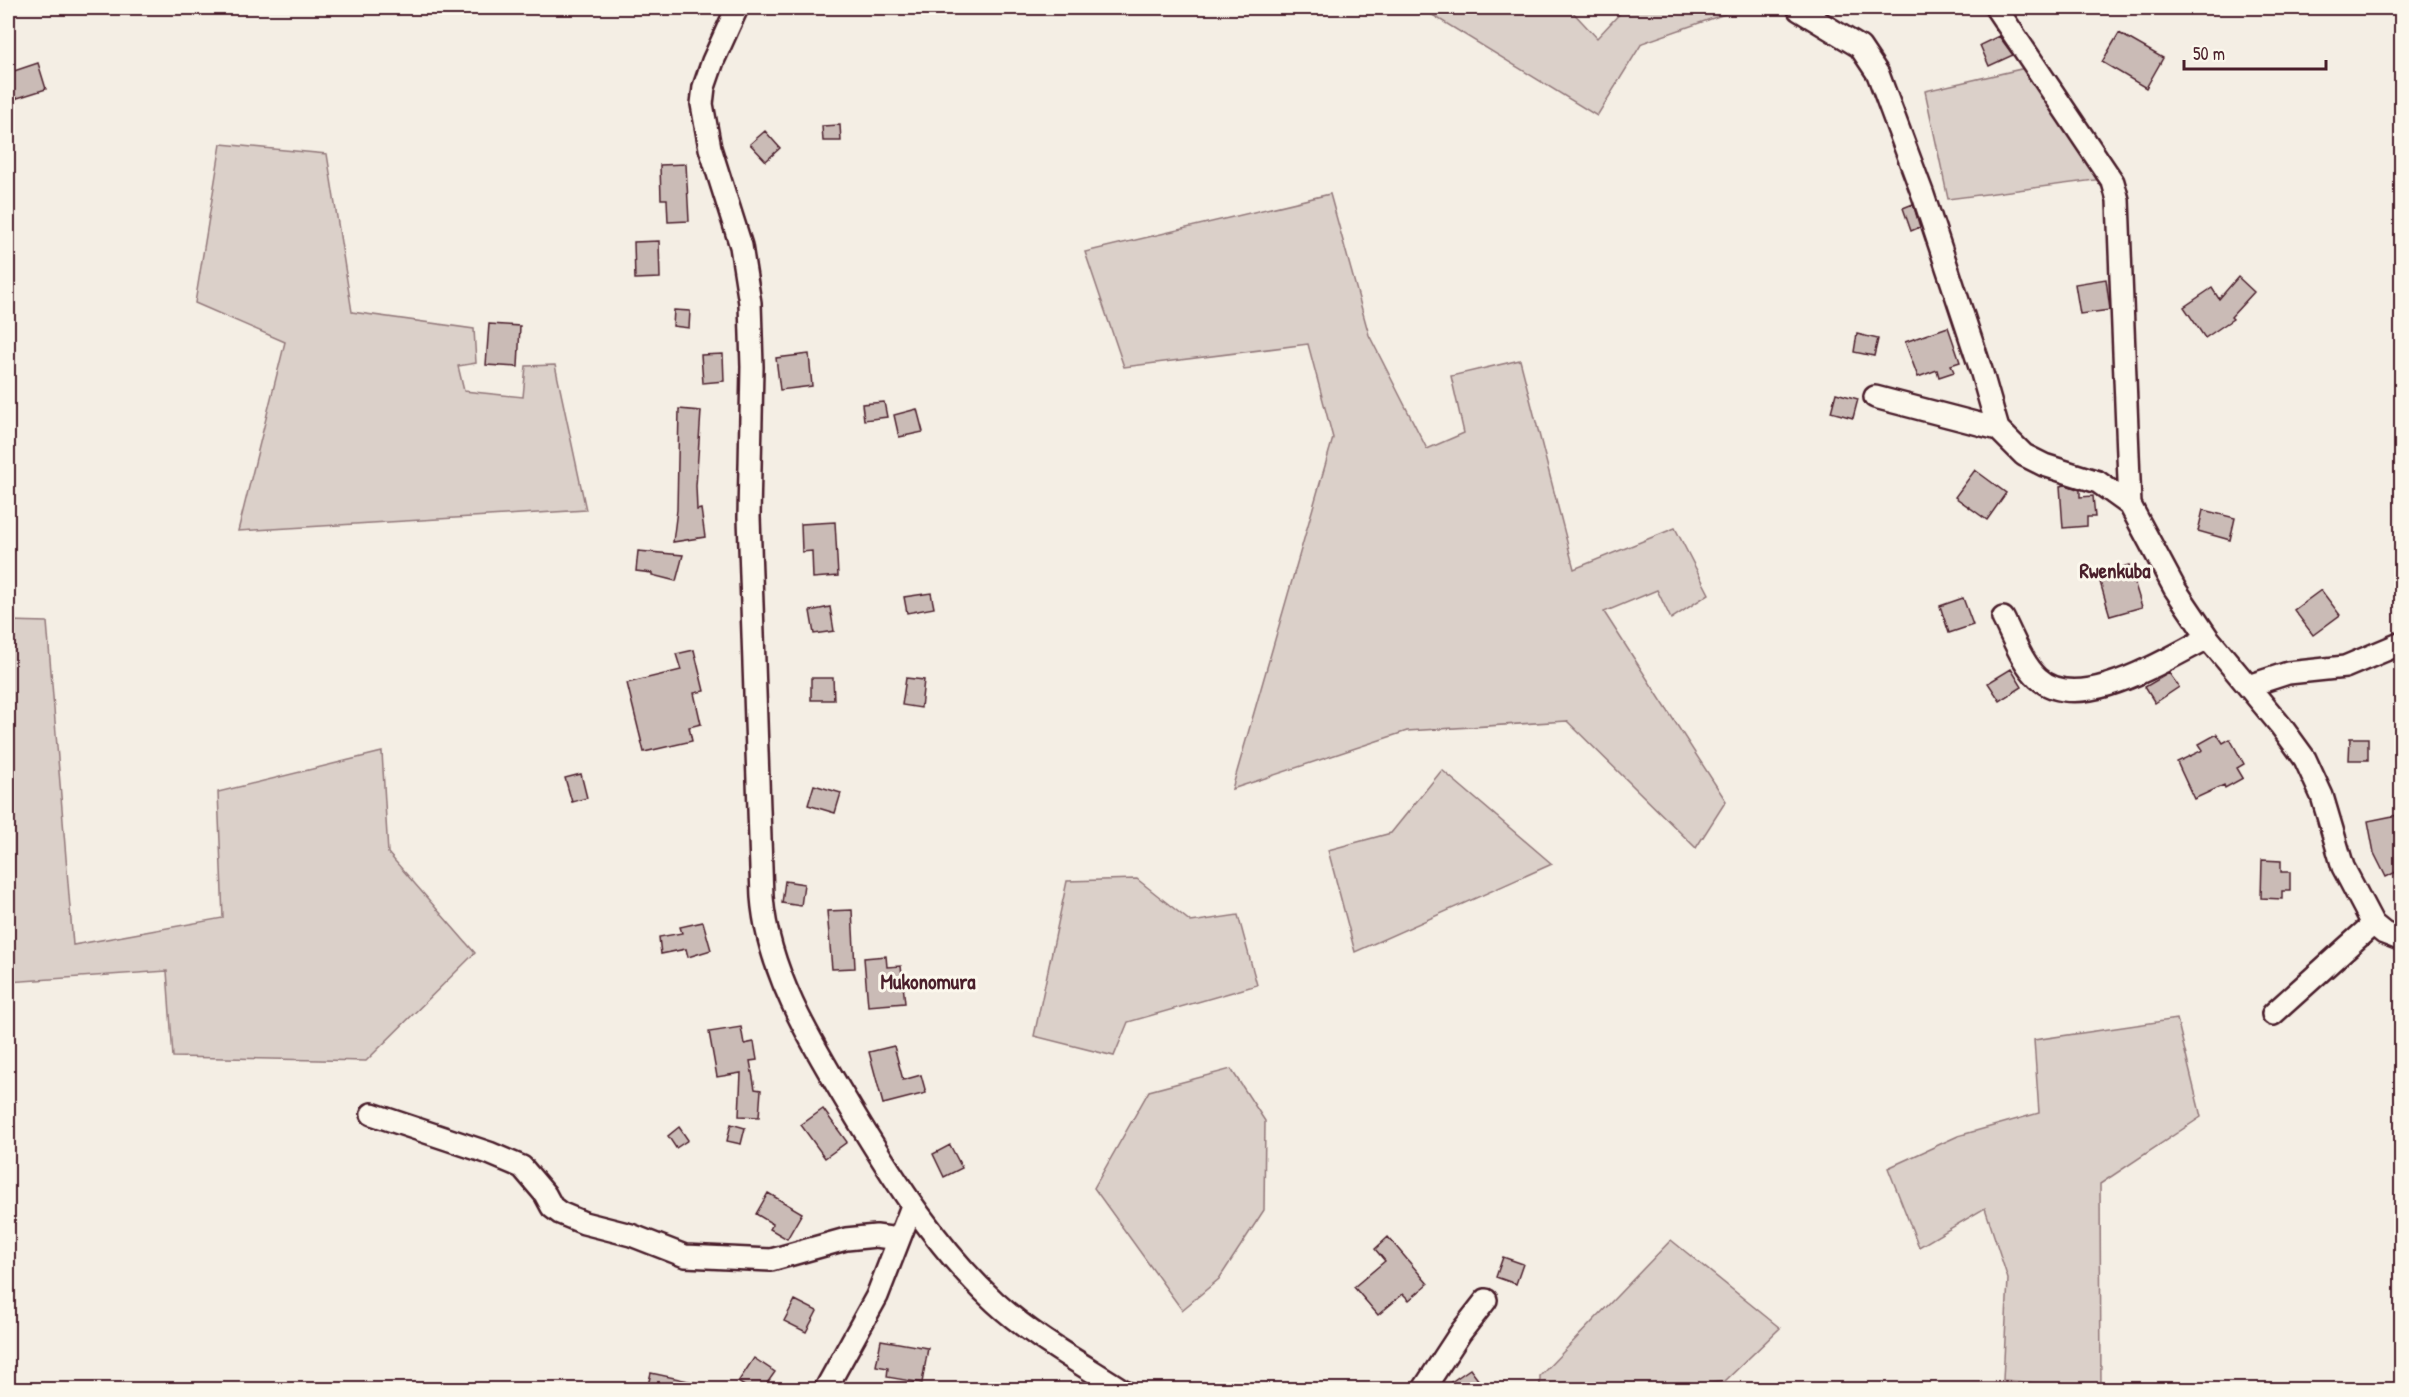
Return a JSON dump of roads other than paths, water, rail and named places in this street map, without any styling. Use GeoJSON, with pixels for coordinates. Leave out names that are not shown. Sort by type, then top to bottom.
{"type":"FeatureCollection","features":[{"type":"Feature","properties":{"kind":"street"},"geometry":{"type":"LineString","coordinates":[[737,8],[713,61],[704,87],[702,104],[711,148],[741,246],[751,312],[749,517],[764,922],[782,978],[818,1050],[912,1206],[977,1284],[996,1303],[1029,1330],[1122,1389]]}},
{"type":"Feature","properties":{"kind":"street"},"geometry":{"type":"LineString","coordinates":[[1996,8],[2113,182],[2118,200],[2130,505],[2175,589],[2208,638],[2281,726],[2313,774],[2343,867],[2373,924],[2384,933],[2402,940]]}},
{"type":"Feature","properties":{"kind":"street"},"geometry":{"type":"LineString","coordinates":[[1799,10],[1860,47],[1878,74],[1923,195],[1981,370],[1998,429],[2024,455],[2098,482],[2130,505]]}},
{"type":"Feature","properties":{"kind":"street"},"geometry":{"type":"LineString","coordinates":[[1875,397],[1998,429]]}},
{"type":"Feature","properties":{"kind":"street"},"geometry":{"type":"LineString","coordinates":[[2003,618],[2038,678],[2052,687],[2070,692],[2099,688],[2158,663],[2208,638]]}},
{"type":"Feature","properties":{"kind":"street"},"geometry":{"type":"LineString","coordinates":[[2248,686],[2288,673],[2345,667],[2402,643]]}},
{"type":"Feature","properties":{"kind":"street"},"geometry":{"type":"LineString","coordinates":[[2273,1014],[2373,924]]}},
{"type":"Feature","properties":{"kind":"street"},"geometry":{"type":"LineString","coordinates":[[372,1114],[489,1153],[522,1167],[545,1194],[552,1208],[560,1214],[584,1223],[631,1235],[685,1256],[771,1260],[846,1239],[876,1236],[898,1239]]}},
{"type":"Feature","properties":{"kind":"street"},"geometry":{"type":"LineString","coordinates":[[825,1389],[877,1296],[912,1206]]}},
{"type":"Feature","properties":{"kind":"street"},"geometry":{"type":"LineString","coordinates":[[1423,1389],[1461,1332],[1486,1300]]}},
{"type":"Feature","properties":{"kind":"district","name":"Rwenkuba"},"geometry":{"type":"Point","coordinates":[2115,571]}},
{"type":"Feature","properties":{"kind":"district","name":"Mukonomura"},"geometry":{"type":"Point","coordinates":[928,982]}}]}
